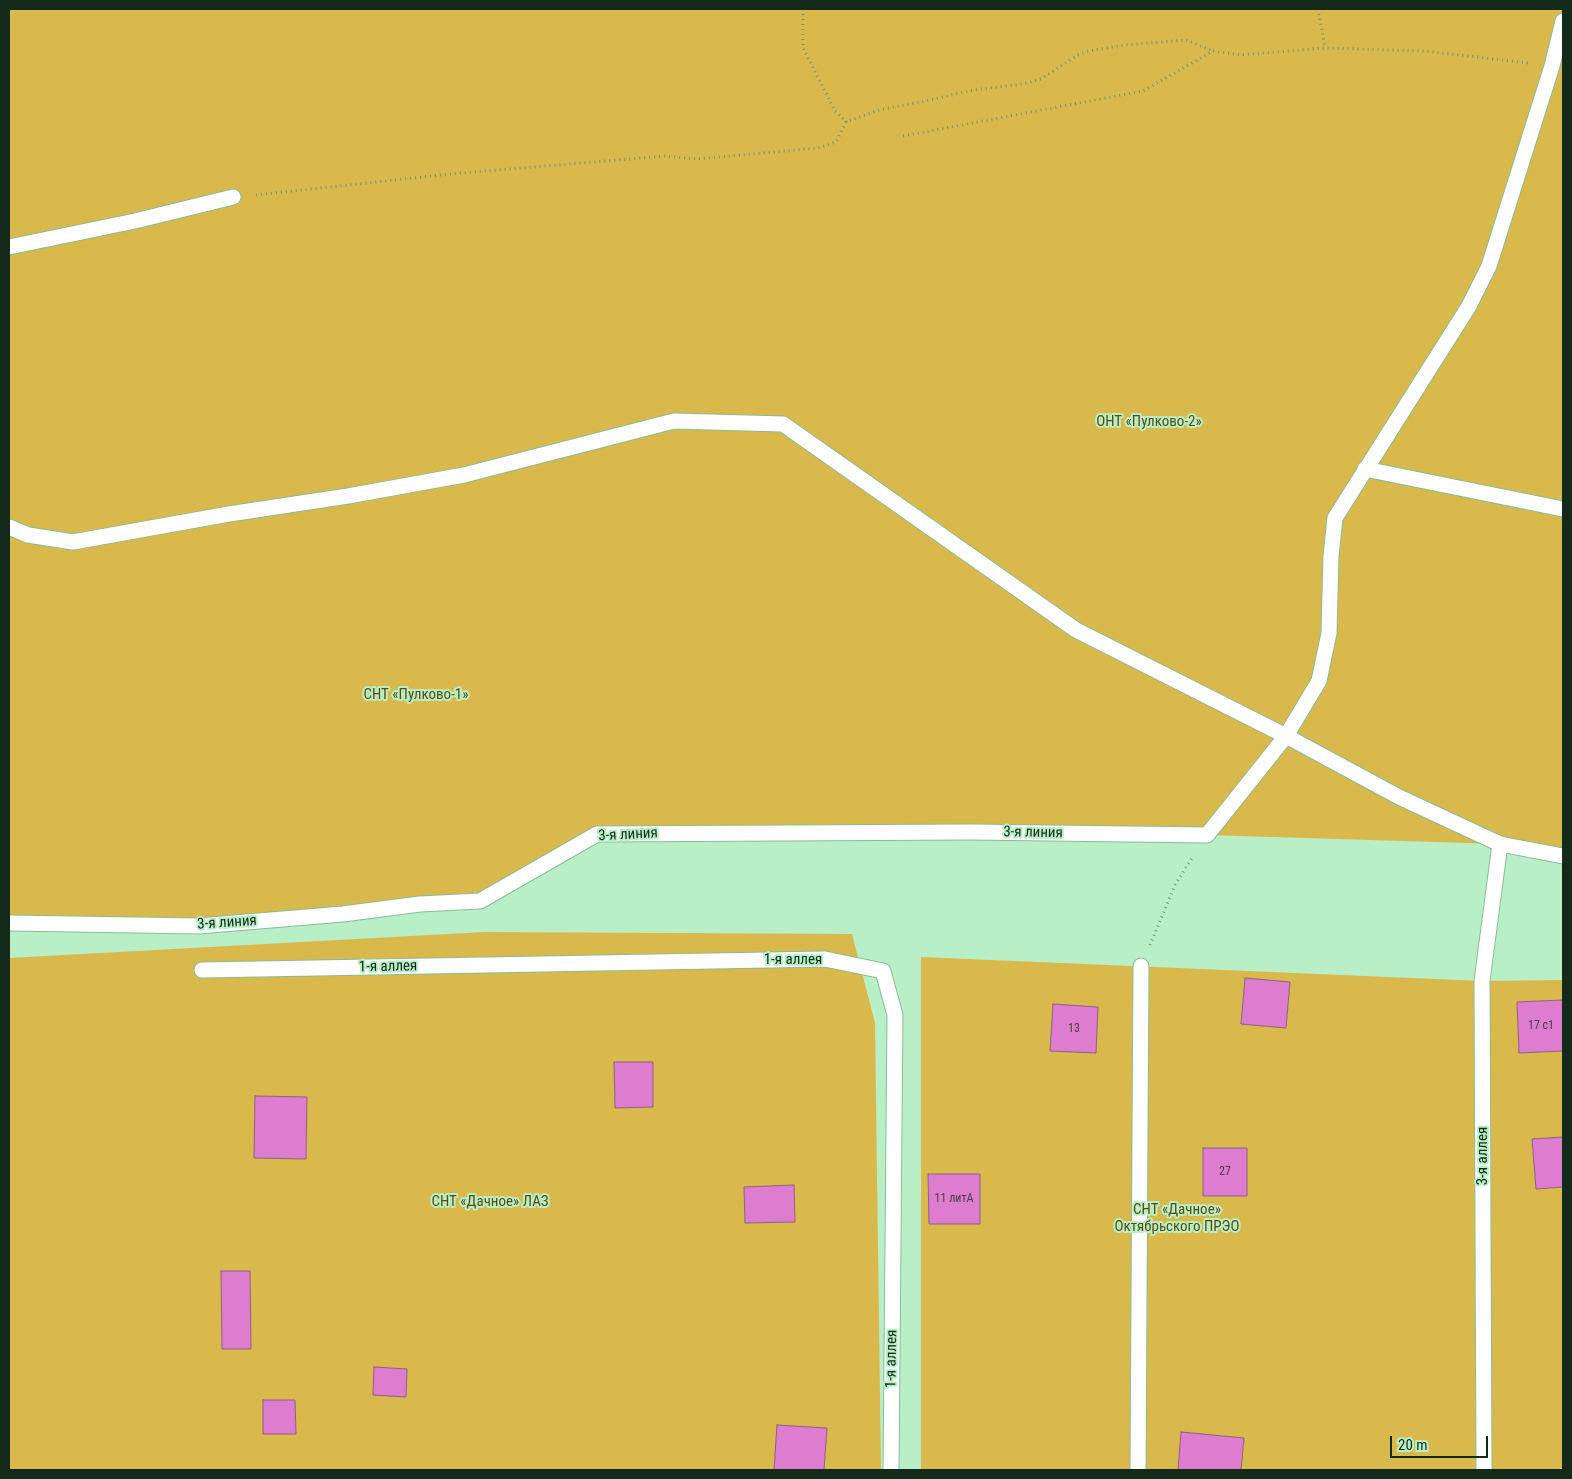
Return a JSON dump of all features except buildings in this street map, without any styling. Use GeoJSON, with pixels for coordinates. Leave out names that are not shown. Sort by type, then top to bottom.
{"type":"FeatureCollection","features":[{"type":"Feature","properties":{"kind":"lane"},"geometry":{"type":"LineString","coordinates":[[1207,836],[1286,736],[1319,681],[1329,633],[1331,556],[1335,518],[1469,306],[1489,266],[1552,66],[1563,21]]}},
{"type":"Feature","properties":{"kind":"lane"},"geometry":{"type":"LineString","coordinates":[[9,247],[135,221],[233,197]]}},
{"type":"Feature","properties":{"kind":"lane"},"geometry":{"type":"LineString","coordinates":[[9,527],[28,535],[73,542],[464,475],[674,421],[783,424],[1076,630],[1286,736],[1399,797],[1500,844],[1563,856]]}},
{"type":"Feature","properties":{"kind":"lane"},"geometry":{"type":"LineString","coordinates":[[1365,468],[1563,509]]}},
{"type":"Feature","properties":{"kind":"lane","name":"3-я линия"},"geometry":{"type":"LineString","coordinates":[[9,923],[199,926],[343,914],[420,904],[480,901],[597,834],[970,832],[1207,836]]}},
{"type":"Feature","properties":{"kind":"lane","name":"3-я аллея"},"geometry":{"type":"LineString","coordinates":[[1484,1470],[1482,981],[1500,844]]}},
{"type":"Feature","properties":{"kind":"lane","name":"1-я аллея"},"geometry":{"type":"LineString","coordinates":[[202,970],[824,959],[883,971],[895,1015],[891,1470]]}},
{"type":"Feature","properties":{"kind":"lane"},"geometry":{"type":"LineString","coordinates":[[1138,1470],[1141,966]]}},
{"type":"Feature","properties":{"kind":"path"},"geometry":{"type":"LineString","coordinates":[[803,9],[803,48],[835,111],[847,122]]}},
{"type":"Feature","properties":{"kind":"path"},"geometry":{"type":"LineString","coordinates":[[1318,9],[1325,48]]}},
{"type":"Feature","properties":{"kind":"path"},"geometry":{"type":"LineString","coordinates":[[233,197],[450,174],[665,156],[697,159],[818,148],[836,142],[847,122],[880,110],[973,90],[1023,84],[1041,79],[1088,51],[1135,44],[1186,40],[1214,51],[1240,55],[1325,48],[1425,51],[1552,66]]}},
{"type":"Feature","properties":{"kind":"path"},"geometry":{"type":"LineString","coordinates":[[902,136],[1142,91],[1214,51]]}},
{"type":"Feature","properties":{"kind":"path"},"geometry":{"type":"LineString","coordinates":[[1141,966],[1176,885],[1207,836]]}},
{"type":"Feature","properties":{"kind":"green space","name":"ОНТ «Пулково-2»"},"geometry":{"type":"Polygon","coordinates":[[[9,9],[1563,9],[1563,856],[1500,844],[1207,835],[597,834],[480,901],[199,926],[9,923],[9,9]]]}},
{"type":"Feature","properties":{"kind":"green space","name":"СНТ «Дачное» ЛАЗ"},"geometry":{"type":"Polygon","coordinates":[[[484,932],[852,934],[875,1023],[881,1470],[9,1470],[9,958],[484,932]]]}},
{"type":"Feature","properties":{"kind":"green space","name":"СНТ «Дачное» Октябрьского ПРЭО"},"geometry":{"type":"Polygon","coordinates":[[[921,957],[1482,981],[1563,980],[1563,1470],[921,1470],[921,957]]]}},
{"type":"Feature","properties":{"kind":"park label","name":"СНТ «Пулково-1»"},"geometry":{"type":"Point","coordinates":[416,695]}}]}
